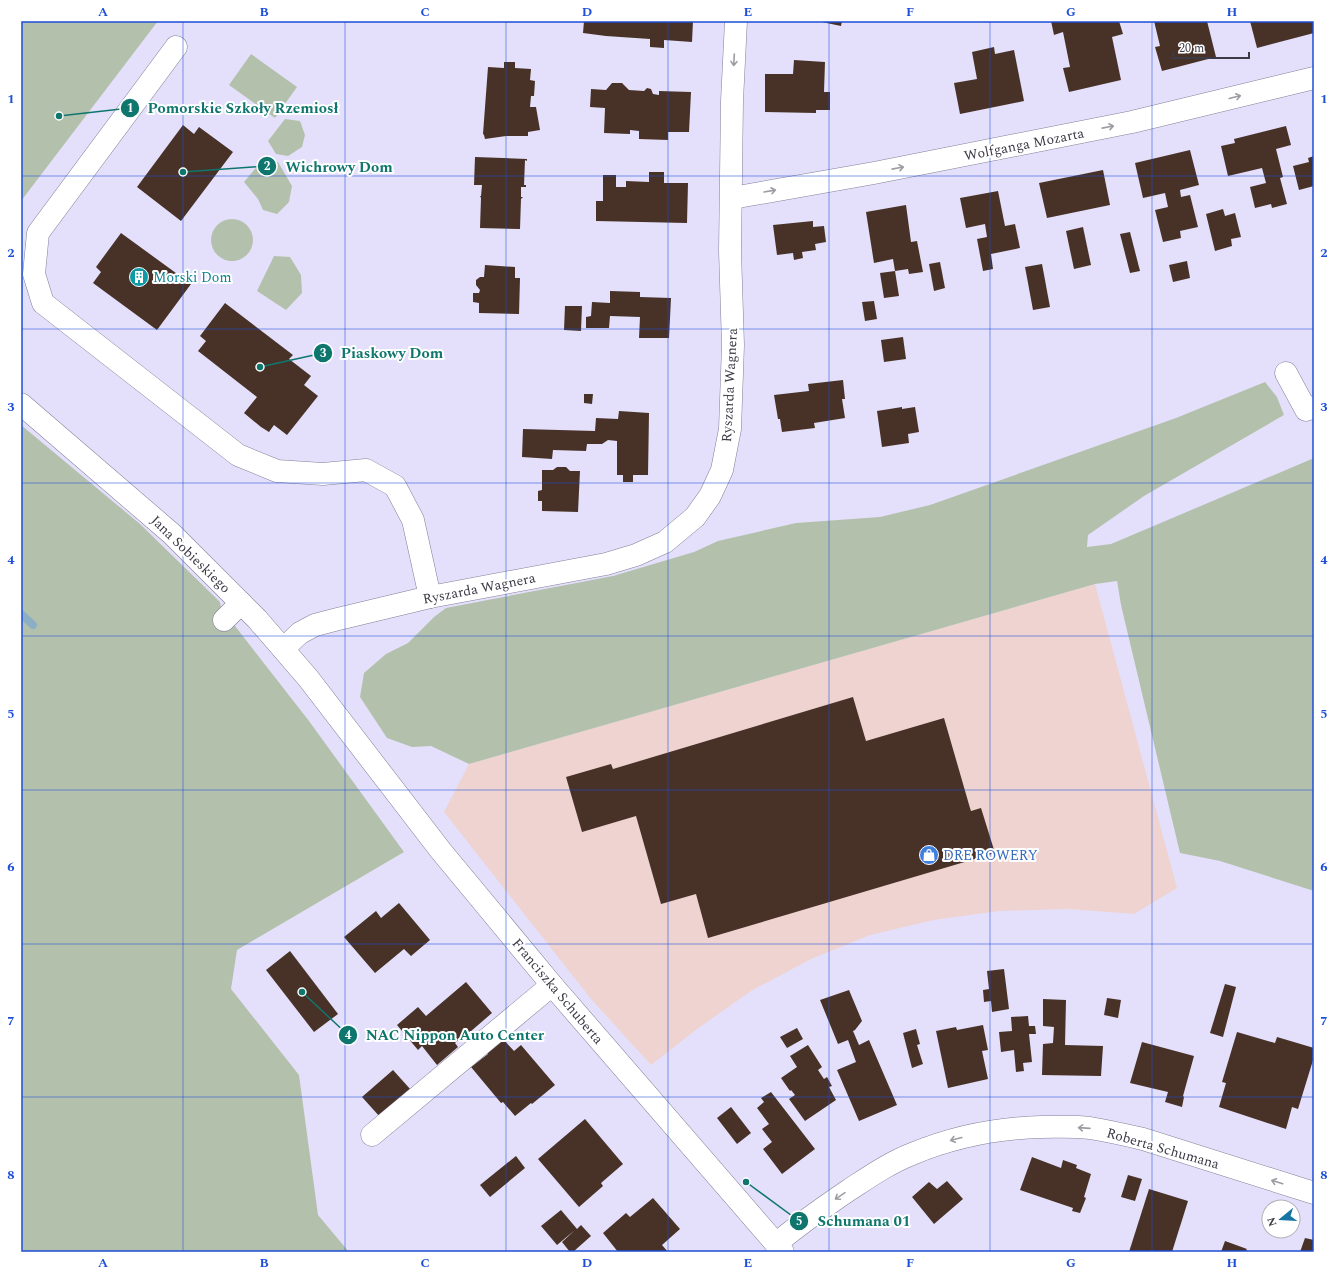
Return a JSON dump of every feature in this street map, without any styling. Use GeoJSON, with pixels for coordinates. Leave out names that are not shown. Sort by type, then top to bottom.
{"type":"FeatureCollection","features":[{"type":"Feature","properties":{"kind":"street","name":"Ryszarda Wagnera"},"geometry":{"type":"LineString","coordinates":[[283,648],[300,633],[315,626],[430,597],[606,564],[636,555],[664,542],[695,517],[710,496],[722,470],[730,429],[733,345],[730,251],[732,198],[732,101],[736,21]]}},
{"type":"Feature","properties":{"kind":"street"},"geometry":{"type":"LineString","coordinates":[[176,47],[38,233],[34,274],[43,302],[238,455],[277,471],[323,474],[366,470],[395,486],[413,520],[430,597]]}},
{"type":"Feature","properties":{"kind":"street","name":"Wolfganga Mozarta"},"geometry":{"type":"LineString","coordinates":[[732,198],[874,173],[1124,124],[1314,78]]}},
{"type":"Feature","properties":{"kind":"street"},"geometry":{"type":"LineString","coordinates":[[1286,373],[1306,410],[1314,407]]}},
{"type":"Feature","properties":{"kind":"street","name":"Jana Sobieskiego"},"geometry":{"type":"LineString","coordinates":[[21,404],[172,534],[242,602],[283,648],[342,722]]}},
{"type":"Feature","properties":{"kind":"street"},"geometry":{"type":"LineString","coordinates":[[224,620],[242,602]]}},
{"type":"Feature","properties":{"kind":"street","name":"Franciszka Schuberta"},"geometry":{"type":"LineString","coordinates":[[342,722],[441,851],[552,986],[779,1248]]}},
{"type":"Feature","properties":{"kind":"street"},"geometry":{"type":"LineString","coordinates":[[372,1135],[552,986]]}},
{"type":"Feature","properties":{"kind":"street","name":"Roberta Schumana"},"geometry":{"type":"LineString","coordinates":[[779,1248],[830,1202],[889,1165],[912,1154],[939,1144],[971,1135],[1003,1130],[1058,1127],[1089,1128],[1115,1132],[1144,1139],[1314,1193]]}},
{"type":"Feature","properties":{"kind":"shaded area"},"geometry":{"type":"Polygon","coordinates":[[[1095,584],[1177,888],[1134,914],[1069,909],[999,911],[934,920],[870,935],[811,959],[751,991],[697,1029],[651,1065],[591,999],[444,812],[469,764],[1095,584]]]}},
{"type":"Feature","properties":{"kind":"green space"},"geometry":{"type":"Polygon","coordinates":[[[21,21],[158,21],[21,201],[21,21]]]}},
{"type":"Feature","properties":{"kind":"green space"},"geometry":{"type":"Polygon","coordinates":[[[251,54],[297,87],[275,118],[229,85],[251,54]]]}},
{"type":"Feature","properties":{"kind":"green space"},"geometry":{"type":"Polygon","coordinates":[[[285,119],[300,121],[305,135],[302,147],[288,156],[276,154],[268,141],[285,119]]]}},
{"type":"Feature","properties":{"kind":"green space"},"geometry":{"type":"Polygon","coordinates":[[[266,156],[278,162],[292,186],[289,202],[277,214],[263,210],[258,199],[244,182],[266,156]]]}},
{"type":"Feature","properties":{"kind":"green space"},"geometry":{"type":"Polygon","coordinates":[[[228,219],[236,219],[247,225],[253,236],[253,244],[247,255],[236,261],[228,261],[217,255],[211,244],[211,236],[217,225],[228,219]]]}},
{"type":"Feature","properties":{"kind":"green space"},"geometry":{"type":"Polygon","coordinates":[[[274,256],[290,257],[301,275],[302,293],[286,310],[257,291],[274,256]]]}},
{"type":"Feature","properties":{"kind":"green space"},"geometry":{"type":"Polygon","coordinates":[[[1265,382],[1277,397],[1284,415],[1144,496],[1088,535],[1087,547],[1111,544],[1314,458],[1314,891],[1220,861],[1180,853],[1121,605],[1117,581],[1095,584],[469,764],[431,746],[412,747],[387,738],[360,697],[364,673],[386,654],[408,643],[434,617],[446,608],[613,576],[694,552],[718,541],[796,523],[880,517],[930,505],[1176,418],[1265,382]]]}},
{"type":"Feature","properties":{"kind":"green space"},"geometry":{"type":"Polygon","coordinates":[[[21,425],[140,524],[220,602],[221,608],[309,721],[404,852],[237,950],[231,989],[299,1075],[318,1215],[349,1252],[21,1252],[21,425]]]}},
{"type":"Feature","properties":{"kind":"building"},"geometry":{"type":"Polygon","coordinates":[[[584,21],[693,21],[692,42],[664,40],[664,48],[650,47],[650,39],[583,33],[584,21]]]}},
{"type":"Feature","properties":{"kind":"building"},"geometry":{"type":"Polygon","coordinates":[[[817,21],[842,21],[841,26],[817,21]]]}},
{"type":"Feature","properties":{"kind":"building"},"geometry":{"type":"Polygon","coordinates":[[[1051,21],[1119,21],[1123,34],[1112,37],[1121,80],[1069,92],[1063,68],[1070,67],[1063,32],[1054,35],[1051,21]]]}},
{"type":"Feature","properties":{"kind":"building"},"geometry":{"type":"Polygon","coordinates":[[[1154,21],[1207,21],[1216,57],[1162,71],[1155,47],[1160,46],[1154,21]]]}},
{"type":"Feature","properties":{"kind":"building"},"geometry":{"type":"Polygon","coordinates":[[[1250,21],[1314,21],[1314,33],[1257,48],[1250,21]]]}},
{"type":"Feature","properties":{"kind":"building"},"geometry":{"type":"Polygon","coordinates":[[[994,47],[995,54],[1014,50],[1024,101],[960,114],[954,83],[977,79],[972,52],[994,47]]]}},
{"type":"Feature","properties":{"kind":"building"},"geometry":{"type":"Polygon","coordinates":[[[794,60],[825,62],[824,92],[830,92],[830,110],[816,110],[816,113],[765,112],[765,74],[793,74],[794,60]]]}},
{"type":"Feature","properties":{"kind":"building"},"geometry":{"type":"Polygon","coordinates":[[[504,62],[515,62],[515,68],[531,69],[530,80],[535,81],[534,96],[531,96],[530,107],[536,107],[540,130],[528,132],[528,136],[506,136],[485,139],[483,134],[488,67],[504,68],[504,62]]]}},
{"type":"Feature","properties":{"kind":"building"},"geometry":{"type":"Polygon","coordinates":[[[612,83],[622,83],[629,90],[644,91],[647,88],[651,89],[653,94],[659,95],[659,91],[691,92],[689,132],[668,132],[668,140],[639,139],[639,131],[630,130],[630,134],[604,133],[605,108],[590,107],[591,89],[606,90],[612,83]]]}},
{"type":"Feature","properties":{"kind":"building"},"geometry":{"type":"Polygon","coordinates":[[[183,125],[194,134],[199,127],[233,152],[181,221],[137,187],[183,125]]]}},
{"type":"Feature","properties":{"kind":"building"},"geometry":{"type":"Polygon","coordinates":[[[1286,126],[1291,145],[1276,149],[1283,177],[1280,178],[1287,204],[1272,208],[1271,204],[1255,208],[1250,187],[1266,183],[1262,168],[1228,176],[1221,146],[1235,143],[1234,139],[1286,126]]]}},
{"type":"Feature","properties":{"kind":"building"},"geometry":{"type":"Polygon","coordinates":[[[1190,150],[1199,185],[1180,190],[1181,197],[1190,195],[1198,227],[1180,231],[1181,238],[1163,242],[1155,210],[1168,207],[1165,193],[1143,198],[1135,163],[1190,150]]]}},
{"type":"Feature","properties":{"kind":"building"},"geometry":{"type":"Polygon","coordinates":[[[1314,156],[1314,186],[1299,190],[1293,166],[1309,162],[1308,158],[1314,156]]]}},
{"type":"Feature","properties":{"kind":"building"},"geometry":{"type":"Polygon","coordinates":[[[475,157],[527,159],[527,161],[525,160],[524,185],[526,185],[526,187],[521,187],[521,197],[523,197],[521,199],[520,229],[480,228],[480,196],[482,185],[474,185],[475,157]]]}},
{"type":"Feature","properties":{"kind":"building"},"geometry":{"type":"Polygon","coordinates":[[[1103,170],[1110,205],[1047,218],[1039,183],[1103,170]]]}},
{"type":"Feature","properties":{"kind":"building"},"geometry":{"type":"Polygon","coordinates":[[[649,172],[664,172],[664,183],[688,183],[687,223],[596,221],[596,201],[603,201],[603,175],[616,175],[616,187],[626,187],[626,181],[649,182],[649,172]]]}},
{"type":"Feature","properties":{"kind":"building"},"geometry":{"type":"Polygon","coordinates":[[[998,191],[1005,226],[1015,224],[1020,248],[991,254],[993,269],[983,271],[977,239],[987,237],[985,224],[966,228],[960,198],[998,191]]]}},
{"type":"Feature","properties":{"kind":"building"},"geometry":{"type":"Polygon","coordinates":[[[906,205],[911,242],[917,241],[923,272],[909,274],[908,269],[895,271],[893,259],[874,263],[866,212],[906,205]]]}},
{"type":"Feature","properties":{"kind":"building"},"geometry":{"type":"Polygon","coordinates":[[[1223,209],[1225,216],[1235,213],[1241,237],[1231,239],[1232,246],[1215,251],[1206,214],[1223,209]]]}},
{"type":"Feature","properties":{"kind":"building"},"geometry":{"type":"Polygon","coordinates":[[[813,221],[813,227],[824,226],[826,242],[815,244],[816,250],[802,252],[803,258],[794,260],[793,253],[777,255],[773,225],[813,221]]]}},
{"type":"Feature","properties":{"kind":"building"},"geometry":{"type":"Polygon","coordinates":[[[1083,227],[1091,265],[1074,269],[1066,231],[1083,227]]]}},
{"type":"Feature","properties":{"kind":"building"},"geometry":{"type":"Polygon","coordinates":[[[1130,232],[1140,271],[1130,273],[1120,234],[1130,232]]]}},
{"type":"Feature","properties":{"kind":"building","name":"Morski Dom"},"geometry":{"type":"Polygon","coordinates":[[[121,233],[191,284],[157,330],[93,283],[101,272],[96,267],[121,233]]]}},
{"type":"Feature","properties":{"kind":"building"},"geometry":{"type":"Polygon","coordinates":[[[1187,261],[1190,278],[1173,282],[1169,265],[1187,261]]]}},
{"type":"Feature","properties":{"kind":"building"},"geometry":{"type":"Polygon","coordinates":[[[940,262],[945,288],[934,291],[929,264],[940,262]]]}},
{"type":"Feature","properties":{"kind":"building"},"geometry":{"type":"Polygon","coordinates":[[[1042,264],[1050,307],[1033,310],[1025,267],[1042,264]]]}},
{"type":"Feature","properties":{"kind":"building"},"geometry":{"type":"Polygon","coordinates":[[[485,265],[515,267],[515,278],[520,278],[519,314],[479,313],[479,303],[473,302],[473,293],[479,293],[480,290],[476,285],[476,280],[480,277],[484,277],[485,265]]]}},
{"type":"Feature","properties":{"kind":"building"},"geometry":{"type":"Polygon","coordinates":[[[895,271],[899,296],[884,298],[880,273],[895,271]]]}},
{"type":"Feature","properties":{"kind":"building"},"geometry":{"type":"Polygon","coordinates":[[[610,291],[640,292],[640,297],[671,298],[669,338],[639,338],[640,317],[610,316],[609,328],[586,328],[586,317],[591,316],[592,302],[610,303],[610,291]]]}},
{"type":"Feature","properties":{"kind":"building"},"geometry":{"type":"Polygon","coordinates":[[[874,301],[877,319],[865,321],[862,302],[874,301]]]}},
{"type":"Feature","properties":{"kind":"building"},"geometry":{"type":"Polygon","coordinates":[[[225,303],[293,355],[289,359],[311,376],[304,385],[318,396],[287,435],[274,425],[269,432],[244,413],[257,397],[198,351],[206,341],[200,336],[225,303]]]}},
{"type":"Feature","properties":{"kind":"building"},"geometry":{"type":"Polygon","coordinates":[[[565,306],[582,306],[581,331],[564,330],[565,306]]]}},
{"type":"Feature","properties":{"kind":"building"},"geometry":{"type":"Polygon","coordinates":[[[903,337],[906,359],[884,362],[881,340],[903,337]]]}},
{"type":"Feature","properties":{"kind":"building"},"geometry":{"type":"Polygon","coordinates":[[[843,380],[845,399],[842,399],[845,418],[814,423],[815,428],[782,432],[774,395],[809,391],[808,384],[843,380]]]}},
{"type":"Feature","properties":{"kind":"building"},"geometry":{"type":"Polygon","coordinates":[[[584,394],[593,394],[592,404],[584,403],[584,394]]]}},
{"type":"Feature","properties":{"kind":"building"},"geometry":{"type":"Polygon","coordinates":[[[902,407],[902,409],[915,407],[919,432],[908,434],[909,443],[882,447],[877,411],[902,407]]]}},
{"type":"Feature","properties":{"kind":"building"},"geometry":{"type":"Polygon","coordinates":[[[619,411],[649,413],[648,475],[633,475],[633,482],[623,482],[623,475],[617,475],[617,441],[608,440],[602,444],[587,444],[586,451],[553,450],[552,459],[522,457],[523,429],[595,431],[596,418],[618,419],[619,411]]]}},
{"type":"Feature","properties":{"kind":"building"},"geometry":{"type":"Polygon","coordinates":[[[557,467],[566,467],[570,471],[580,471],[578,512],[542,511],[542,501],[538,501],[538,491],[542,490],[542,470],[553,470],[557,467]]]}},
{"type":"Feature","properties":{"kind":"building"},"geometry":{"type":"Polygon","coordinates":[[[853,697],[866,741],[944,718],[971,811],[981,808],[995,853],[708,938],[696,894],[661,904],[636,816],[582,832],[566,777],[611,764],[613,769],[853,697]]]}},
{"type":"Feature","properties":{"kind":"building"},"geometry":{"type":"Polygon","coordinates":[[[399,903],[430,940],[411,956],[404,949],[375,973],[344,937],[376,911],[381,918],[399,903]]]}},
{"type":"Feature","properties":{"kind":"building"},"geometry":{"type":"Polygon","coordinates":[[[290,951],[338,1014],[314,1032],[266,970],[290,951]]]}},
{"type":"Feature","properties":{"kind":"building"},"geometry":{"type":"Polygon","coordinates":[[[1004,969],[1009,1009],[992,1012],[991,1001],[984,1002],[983,990],[989,989],[987,971],[1004,969]]]}},
{"type":"Feature","properties":{"kind":"building"},"geometry":{"type":"Polygon","coordinates":[[[466,982],[492,1013],[470,1033],[468,1032],[455,1043],[458,1047],[437,1065],[422,1046],[418,1050],[397,1025],[418,1007],[426,1016],[466,982]]]}},
{"type":"Feature","properties":{"kind":"building"},"geometry":{"type":"Polygon","coordinates":[[[1225,984],[1236,987],[1223,1037],[1210,1033],[1225,984]]]}},
{"type":"Feature","properties":{"kind":"building"},"geometry":{"type":"Polygon","coordinates":[[[849,990],[862,1021],[853,1031],[859,1045],[869,1040],[897,1105],[859,1121],[837,1070],[856,1062],[848,1040],[838,1044],[820,1000],[849,990]]]}},
{"type":"Feature","properties":{"kind":"building"},"geometry":{"type":"Polygon","coordinates":[[[1107,998],[1121,1000],[1118,1018],[1104,1015],[1107,998]]]}},
{"type":"Feature","properties":{"kind":"building"},"geometry":{"type":"Polygon","coordinates":[[[1043,999],[1066,1000],[1065,1045],[1103,1046],[1101,1076],[1042,1075],[1043,1044],[1053,1043],[1054,1027],[1043,1026],[1043,999]]]}},
{"type":"Feature","properties":{"kind":"building"},"geometry":{"type":"Polygon","coordinates":[[[1028,1016],[1029,1026],[1035,1026],[1036,1034],[1029,1034],[1032,1062],[1023,1063],[1024,1071],[1016,1072],[1014,1050],[1001,1052],[999,1032],[1012,1031],[1011,1017],[1028,1016]]]}},
{"type":"Feature","properties":{"kind":"building"},"geometry":{"type":"Polygon","coordinates":[[[983,1025],[988,1050],[982,1051],[988,1079],[948,1088],[936,1031],[956,1027],[957,1030],[983,1025]]]}},
{"type":"Feature","properties":{"kind":"building"},"geometry":{"type":"Polygon","coordinates":[[[797,1028],[803,1039],[787,1048],[780,1037],[797,1028]]]}},
{"type":"Feature","properties":{"kind":"building"},"geometry":{"type":"Polygon","coordinates":[[[916,1029],[920,1044],[917,1045],[923,1064],[912,1068],[903,1033],[916,1029]]]}},
{"type":"Feature","properties":{"kind":"building"},"geometry":{"type":"Polygon","coordinates":[[[1237,1032],[1275,1043],[1277,1037],[1314,1048],[1314,1057],[1298,1109],[1292,1107],[1286,1129],[1219,1107],[1226,1083],[1222,1082],[1237,1032]]]}},
{"type":"Feature","properties":{"kind":"building"},"geometry":{"type":"Polygon","coordinates":[[[503,1039],[514,1051],[521,1045],[555,1085],[515,1116],[503,1102],[501,1103],[471,1067],[488,1054],[487,1052],[503,1039]]]}},
{"type":"Feature","properties":{"kind":"building"},"geometry":{"type":"Polygon","coordinates":[[[1142,1042],[1194,1056],[1183,1096],[1182,1107],[1165,1102],[1168,1092],[1130,1083],[1142,1042]]]}},
{"type":"Feature","properties":{"kind":"building"},"geometry":{"type":"Polygon","coordinates":[[[808,1045],[822,1067],[818,1070],[824,1079],[827,1077],[832,1086],[829,1087],[836,1100],[805,1121],[789,1099],[795,1095],[791,1090],[790,1091],[781,1078],[797,1067],[790,1056],[808,1045]]]}},
{"type":"Feature","properties":{"kind":"building"},"geometry":{"type":"Polygon","coordinates":[[[393,1070],[411,1090],[380,1117],[362,1097],[393,1070]]]}},
{"type":"Feature","properties":{"kind":"building"},"geometry":{"type":"Polygon","coordinates":[[[771,1092],[815,1149],[782,1174],[763,1149],[772,1142],[762,1129],[769,1124],[757,1108],[764,1102],[761,1098],[771,1092]]]}},
{"type":"Feature","properties":{"kind":"building"},"geometry":{"type":"Polygon","coordinates":[[[731,1107],[751,1133],[737,1144],[717,1118],[731,1107]]]}},
{"type":"Feature","properties":{"kind":"building"},"geometry":{"type":"Polygon","coordinates":[[[585,1119],[623,1164],[601,1183],[603,1186],[579,1207],[538,1159],[585,1119]]]}},
{"type":"Feature","properties":{"kind":"building"},"geometry":{"type":"Polygon","coordinates":[[[516,1156],[525,1168],[490,1197],[480,1185],[516,1156]]]}},
{"type":"Feature","properties":{"kind":"building"},"geometry":{"type":"Polygon","coordinates":[[[1032,1157],[1061,1168],[1063,1160],[1077,1165],[1076,1168],[1091,1174],[1084,1197],[1086,1198],[1080,1213],[1072,1211],[1073,1208],[1020,1190],[1032,1157]]]}},
{"type":"Feature","properties":{"kind":"building"},"geometry":{"type":"Polygon","coordinates":[[[1128,1175],[1142,1179],[1135,1201],[1121,1197],[1128,1175]]]}},
{"type":"Feature","properties":{"kind":"building"},"geometry":{"type":"Polygon","coordinates":[[[947,1181],[963,1199],[934,1224],[912,1197],[929,1182],[937,1189],[947,1181]]]}},
{"type":"Feature","properties":{"kind":"building"},"geometry":{"type":"Polygon","coordinates":[[[1149,1189],[1188,1201],[1172,1252],[1129,1252],[1149,1189]]]}},
{"type":"Feature","properties":{"kind":"building"},"geometry":{"type":"Polygon","coordinates":[[[653,1198],[680,1229],[662,1245],[668,1252],[618,1252],[603,1233],[626,1213],[630,1217],[653,1198]]]}},
{"type":"Feature","properties":{"kind":"building"},"geometry":{"type":"Polygon","coordinates":[[[561,1210],[577,1229],[581,1225],[591,1236],[573,1252],[570,1252],[562,1242],[575,1230],[557,1245],[541,1226],[561,1210]]]}},
{"type":"Feature","properties":{"kind":"building"},"geometry":{"type":"Polygon","coordinates":[[[1305,1238],[1314,1240],[1314,1252],[1300,1252],[1305,1238]]]}},
{"type":"Feature","properties":{"kind":"building"},"geometry":{"type":"Polygon","coordinates":[[[1225,1241],[1247,1249],[1246,1250],[1250,1252],[1221,1252],[1225,1241]]]}},
{"type":"Feature","properties":{"kind":"waterway"},"geometry":{"type":"LineString","coordinates":[[21,614],[33,625]]}},
{"type":"Feature","properties":{"kind":"place","name":"Pomorskie Szkoły Rzemiosł"},"geometry":{"type":"Point","coordinates":[59,116]}},
{"type":"Feature","properties":{"kind":"place","name":"Wichrowy Dom"},"geometry":{"type":"Point","coordinates":[183,172]}},
{"type":"Feature","properties":{"kind":"place","name":"Morski Dom"},"geometry":{"type":"Point","coordinates":[139,277]}},
{"type":"Feature","properties":{"kind":"place","name":"Piaskowy Dom"},"geometry":{"type":"Point","coordinates":[260,367]}},
{"type":"Feature","properties":{"kind":"place","name":"DRE ROWERY"},"geometry":{"type":"Point","coordinates":[929,855]}},
{"type":"Feature","properties":{"kind":"place","name":"NAC Nippon Auto Center"},"geometry":{"type":"Point","coordinates":[302,992]}},
{"type":"Feature","properties":{"kind":"place","name":"Schumana 01"},"geometry":{"type":"Point","coordinates":[746,1182]}}]}
